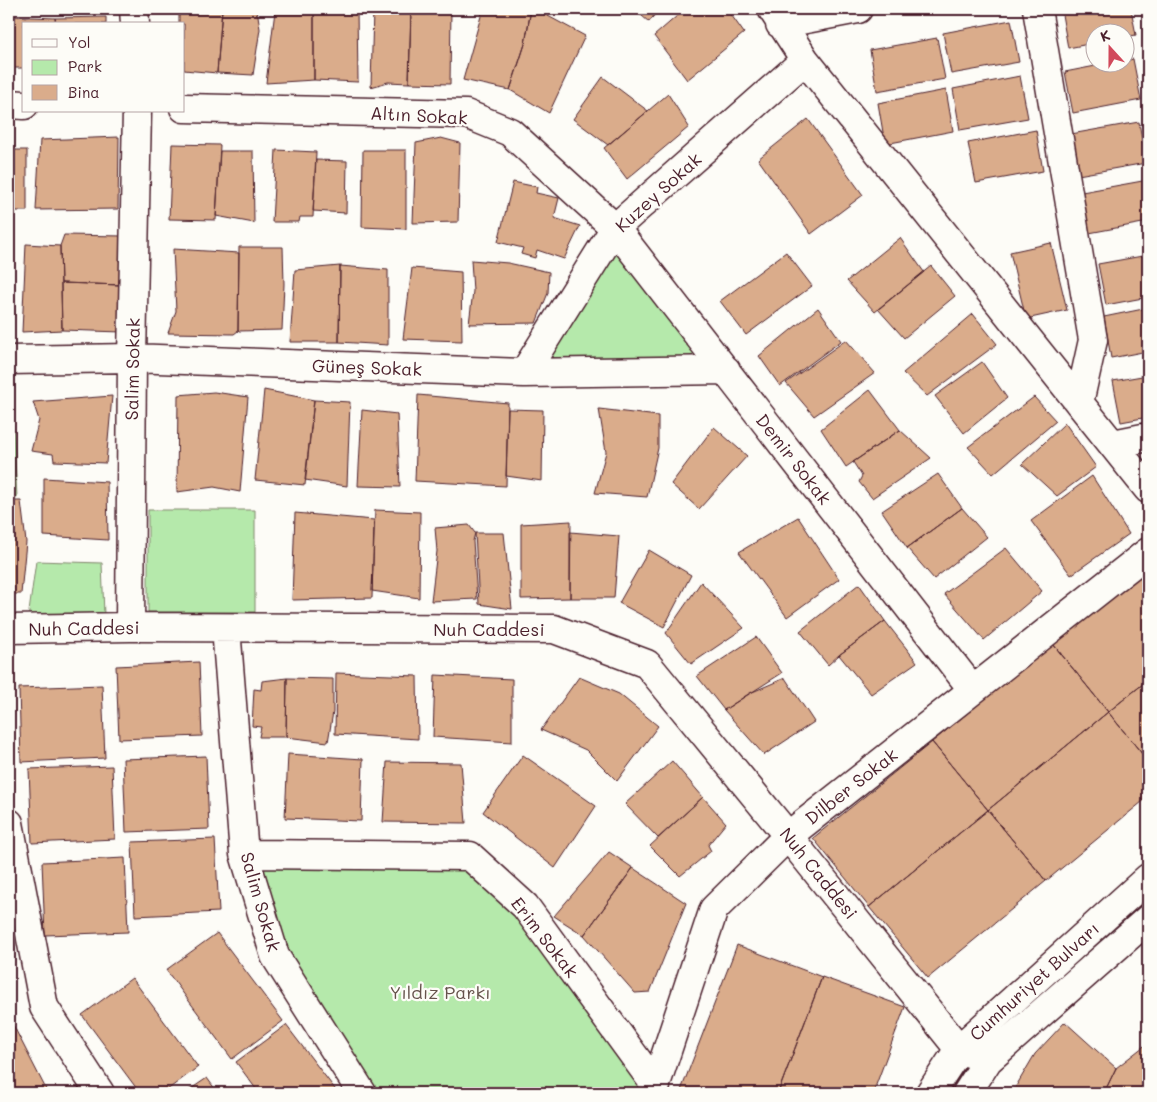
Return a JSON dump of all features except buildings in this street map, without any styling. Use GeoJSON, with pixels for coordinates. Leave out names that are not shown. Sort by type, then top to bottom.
{"type":"FeatureCollection","features":[{"type":"Feature","properties":{"kind":"street"},"geometry":{"type":"LineString","coordinates":[[134,9],[135,22]]}},
{"type":"Feature","properties":{"kind":"street"},"geometry":{"type":"LineString","coordinates":[[858,9],[776,17],[805,60],[1148,489]]}},
{"type":"Feature","properties":{"kind":"street"},"geometry":{"type":"LineString","coordinates":[[1037,9],[1094,340],[1079,403]]}},
{"type":"Feature","properties":{"kind":"street","name":"Kuzey Sokak"},"geometry":{"type":"LineString","coordinates":[[524,373],[615,228],[805,60]]}},
{"type":"Feature","properties":{"kind":"street"},"geometry":{"type":"LineString","coordinates":[[9,104],[22,105]]}},
{"type":"Feature","properties":{"kind":"street","name":"Altın Sokak"},"geometry":{"type":"LineString","coordinates":[[185,108],[466,114],[510,132],[615,228]]}},
{"type":"Feature","properties":{"kind":"street","name":"Salim Sokak"},"geometry":{"type":"LineString","coordinates":[[130,627],[136,112]]}},
{"type":"Feature","properties":{"kind":"street","name":"Demir Sokak"},"geometry":{"type":"LineString","coordinates":[[615,228],[973,690]]}},
{"type":"Feature","properties":{"kind":"street","name":"Güneş Sokak"},"geometry":{"type":"LineString","coordinates":[[9,360],[132,358],[524,373],[726,370]]}},
{"type":"Feature","properties":{"kind":"street"},"geometry":{"type":"LineString","coordinates":[[1112,444],[1148,437]]}},
{"type":"Feature","properties":{"kind":"street","name":"Dilber Sokak"},"geometry":{"type":"LineString","coordinates":[[654,1090],[714,909],[788,836],[1148,552]]}},
{"type":"Feature","properties":{"kind":"street","name":"Nuh Caddesi"},"geometry":{"type":"LineString","coordinates":[[9,629],[130,627],[554,629],[647,664],[960,1049],[988,1060]]}},
{"type":"Feature","properties":{"kind":"street","name":"Salim Sokak"},"geometry":{"type":"LineString","coordinates":[[226,628],[244,854],[275,956],[362,1093]]}},
{"type":"Feature","properties":{"kind":"street"},"geometry":{"type":"LineString","coordinates":[[9,823],[44,1007],[100,1093]]}},
{"type":"Feature","properties":{"kind":"street","name":"Erim Sokak"},"geometry":{"type":"LineString","coordinates":[[244,854],[470,856],[525,906],[654,1090]]}},
{"type":"Feature","properties":{"kind":"street","name":"Cumhuriyet Bulvarı"},"geometry":{"type":"LineString","coordinates":[[930,1093],[960,1049],[1148,878]]}},
{"type":"Feature","properties":{"kind":"street","name":"Cumhuriyet Bulvarı"},"geometry":{"type":"LineString","coordinates":[[967,1093],[988,1060],[1148,919]]}},
{"type":"Feature","properties":{"kind":"green space"},"geometry":{"type":"Polygon","coordinates":[[[615,228],[726,370],[524,373],[615,228]]]}},
{"type":"Feature","properties":{"kind":"green space"},"geometry":{"type":"Polygon","coordinates":[[[9,398],[12,398],[17,497],[9,497],[9,398]]]}},
{"type":"Feature","properties":{"kind":"green space"},"geometry":{"type":"Polygon","coordinates":[[[148,510],[255,510],[255,612],[148,612],[148,510]]]}},
{"type":"Feature","properties":{"kind":"green space"},"geometry":{"type":"Polygon","coordinates":[[[36,561],[102,563],[104,615],[28,619],[36,561]]]}},
{"type":"Feature","properties":{"kind":"green space","name":"Yıldız Parkı"},"geometry":{"type":"Polygon","coordinates":[[[244,854],[470,856],[653,1093],[362,1093],[275,956],[244,854]]]}}]}
